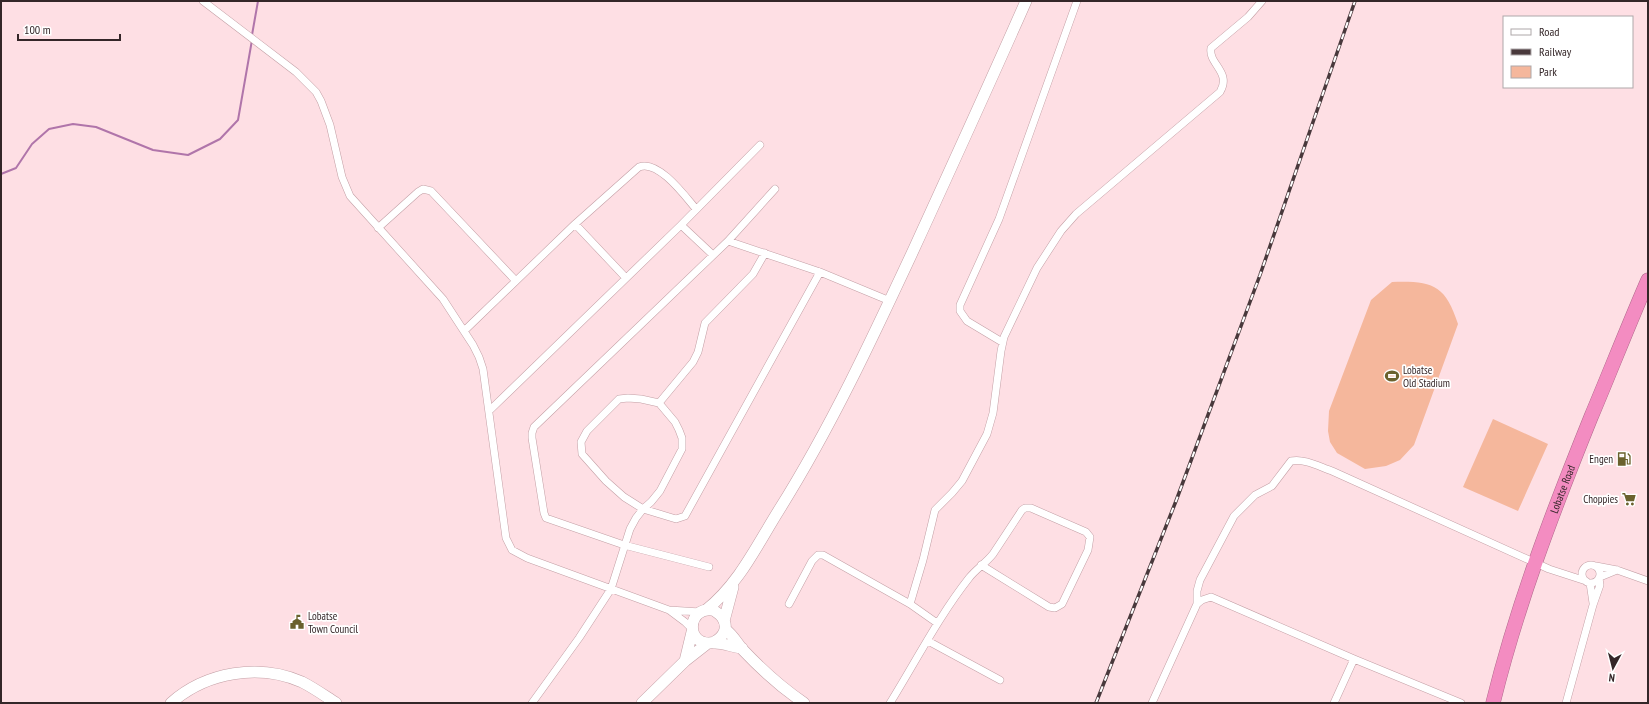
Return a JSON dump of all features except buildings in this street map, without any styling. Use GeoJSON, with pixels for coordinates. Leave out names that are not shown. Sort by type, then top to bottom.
{"type":"FeatureCollection","features":[{"type":"Feature","properties":{"kind":"highway","name":"Lobatse Road"},"geometry":{"type":"LineString","coordinates":[[1492,703],[1535,563],[1571,465],[1648,280]]}},
{"type":"Feature","properties":{"kind":"main road"},"geometry":{"type":"LineString","coordinates":[[685,662],[692,631],[692,622],[695,616],[719,600],[735,582],[799,478],[861,362],[963,142],[1026,1]]}},
{"type":"Feature","properties":{"kind":"main road"},"geometry":{"type":"LineString","coordinates":[[642,703],[685,662],[711,643],[720,639],[725,625],[735,582]]}},
{"type":"Feature","properties":{"kind":"main road"},"geometry":{"type":"LineString","coordinates":[[703,611],[714,611],[720,615],[725,625],[742,648],[780,685],[804,703]]}},
{"type":"Feature","properties":{"kind":"main road"},"geometry":{"type":"LineString","coordinates":[[692,631],[696,638],[701,642],[742,648]]}},
{"type":"Feature","properties":{"kind":"main road"},"geometry":{"type":"LineString","coordinates":[[171,703],[180,695],[206,681],[224,675],[245,671],[276,674],[301,682],[336,703]]}},
{"type":"Feature","properties":{"kind":"street"},"geometry":{"type":"LineString","coordinates":[[203,1],[307,82],[316,92],[330,125],[347,192],[354,202],[435,288],[464,331],[479,357],[483,369],[508,545],[512,550],[527,558],[669,610],[685,622],[692,631]]}},
{"type":"Feature","properties":{"kind":"street"},"geometry":{"type":"LineString","coordinates":[[1002,342],[967,321],[960,311],[960,304],[999,218],[1077,1]]}},
{"type":"Feature","properties":{"kind":"street"},"geometry":{"type":"LineString","coordinates":[[910,604],[923,560],[935,510],[952,494],[962,481],[987,434],[993,413],[1002,342],[1037,268],[1069,221],[1220,92],[1223,85],[1223,76],[1211,54],[1211,48],[1248,17],[1262,1]]}},
{"type":"Feature","properties":{"kind":"street"},"geometry":{"type":"LineString","coordinates":[[489,411],[760,146]]}},
{"type":"Feature","properties":{"kind":"street"},"geometry":{"type":"LineString","coordinates":[[464,331],[575,224],[642,165],[653,167],[661,172],[696,209]]}},
{"type":"Feature","properties":{"kind":"street"},"geometry":{"type":"LineString","coordinates":[[378,228],[418,192],[423,189],[431,191],[516,281]]}},
{"type":"Feature","properties":{"kind":"street"},"geometry":{"type":"LineString","coordinates":[[709,567],[624,545],[552,521],[544,516],[532,430],[728,241],[775,189]]}},
{"type":"Feature","properties":{"kind":"street"},"geometry":{"type":"LineString","coordinates":[[575,224],[626,278]]}},
{"type":"Feature","properties":{"kind":"street"},"geometry":{"type":"LineString","coordinates":[[680,225],[713,255]]}},
{"type":"Feature","properties":{"kind":"street"},"geometry":{"type":"LineString","coordinates":[[728,241],[820,272],[890,301]]}},
{"type":"Feature","properties":{"kind":"street"},"geometry":{"type":"LineString","coordinates":[[659,403],[693,362],[698,352],[705,323],[752,274],[765,253]]}},
{"type":"Feature","properties":{"kind":"street"},"geometry":{"type":"LineString","coordinates":[[532,703],[579,638],[611,589],[624,545],[636,518],[643,509],[660,491],[679,455],[683,444],[675,422],[659,403],[641,399],[620,399],[587,431],[581,442],[582,454],[624,497],[643,509],[676,519],[682,518],[688,512],[820,272]]}},
{"type":"Feature","properties":{"kind":"street"},"geometry":{"type":"LineString","coordinates":[[1152,703],[1197,604],[1198,586],[1231,521],[1255,495],[1272,486],[1289,464],[1295,460],[1301,460],[1332,471],[1566,576],[1588,582],[1595,582],[1599,577],[1617,570]]}},
{"type":"Feature","properties":{"kind":"street"},"geometry":{"type":"LineString","coordinates":[[890,703],[928,641],[937,623],[969,578],[981,565],[993,554],[1020,512],[1025,508],[1031,508],[1086,532],[1090,537],[1088,550],[1062,604],[1055,608],[1050,607],[981,565]]}},
{"type":"Feature","properties":{"kind":"street"},"geometry":{"type":"LineString","coordinates":[[789,604],[812,561],[818,555],[828,558],[910,604],[937,623]]}},
{"type":"Feature","properties":{"kind":"street"},"geometry":{"type":"LineString","coordinates":[[1566,576],[1589,565],[1617,570],[1648,581]]}},
{"type":"Feature","properties":{"kind":"street"},"geometry":{"type":"LineString","coordinates":[[1566,703],[1600,585],[1599,571],[1596,566]]}},
{"type":"Feature","properties":{"kind":"street"},"geometry":{"type":"LineString","coordinates":[[1583,569],[1582,576],[1588,582],[1593,606]]}},
{"type":"Feature","properties":{"kind":"street"},"geometry":{"type":"LineString","coordinates":[[1197,604],[1206,598],[1217,598],[1354,659],[1462,703]]}},
{"type":"Feature","properties":{"kind":"street"},"geometry":{"type":"LineString","coordinates":[[669,610],[703,611]]}},
{"type":"Feature","properties":{"kind":"street"},"geometry":{"type":"LineString","coordinates":[[928,641],[1000,680]]}},
{"type":"Feature","properties":{"kind":"street"},"geometry":{"type":"LineString","coordinates":[[1334,703],[1354,659]]}},
{"type":"Feature","properties":{"kind":"green space"},"geometry":{"type":"Polygon","coordinates":[[[1392,282],[1427,284],[1435,288],[1448,300],[1458,324],[1414,445],[1400,460],[1386,466],[1365,469],[1337,453],[1330,442],[1328,431],[1329,411],[1371,300],[1392,282]]]}},
{"type":"Feature","properties":{"kind":"green space"},"geometry":{"type":"Polygon","coordinates":[[[1493,419],[1548,444],[1518,511],[1463,487],[1493,419]]]}},
{"type":"Feature","properties":{"kind":"waterway"},"geometry":{"type":"LineString","coordinates":[[252,35],[258,1]]}},
{"type":"Feature","properties":{"kind":"waterway"},"geometry":{"type":"LineString","coordinates":[[1,174],[16,168],[32,144],[49,129],[73,124],[96,127],[153,150],[188,155],[220,139],[238,120],[252,40]]}},
{"type":"Feature","properties":{"kind":"railway"},"geometry":{"type":"LineString","coordinates":[[1096,703],[1176,501],[1260,275],[1355,1]]}},
{"type":"Feature","properties":{"kind":"place","name":"Lobatse Old Stadium"},"geometry":{"type":"Point","coordinates":[1392,376]}},
{"type":"Feature","properties":{"kind":"place","name":"Engen"},"geometry":{"type":"Point","coordinates":[1624,459]}},
{"type":"Feature","properties":{"kind":"place","name":"Choppies"},"geometry":{"type":"Point","coordinates":[1629,499]}},
{"type":"Feature","properties":{"kind":"place","name":"Lobatse Town Council"},"geometry":{"type":"Point","coordinates":[297,622]}}]}
